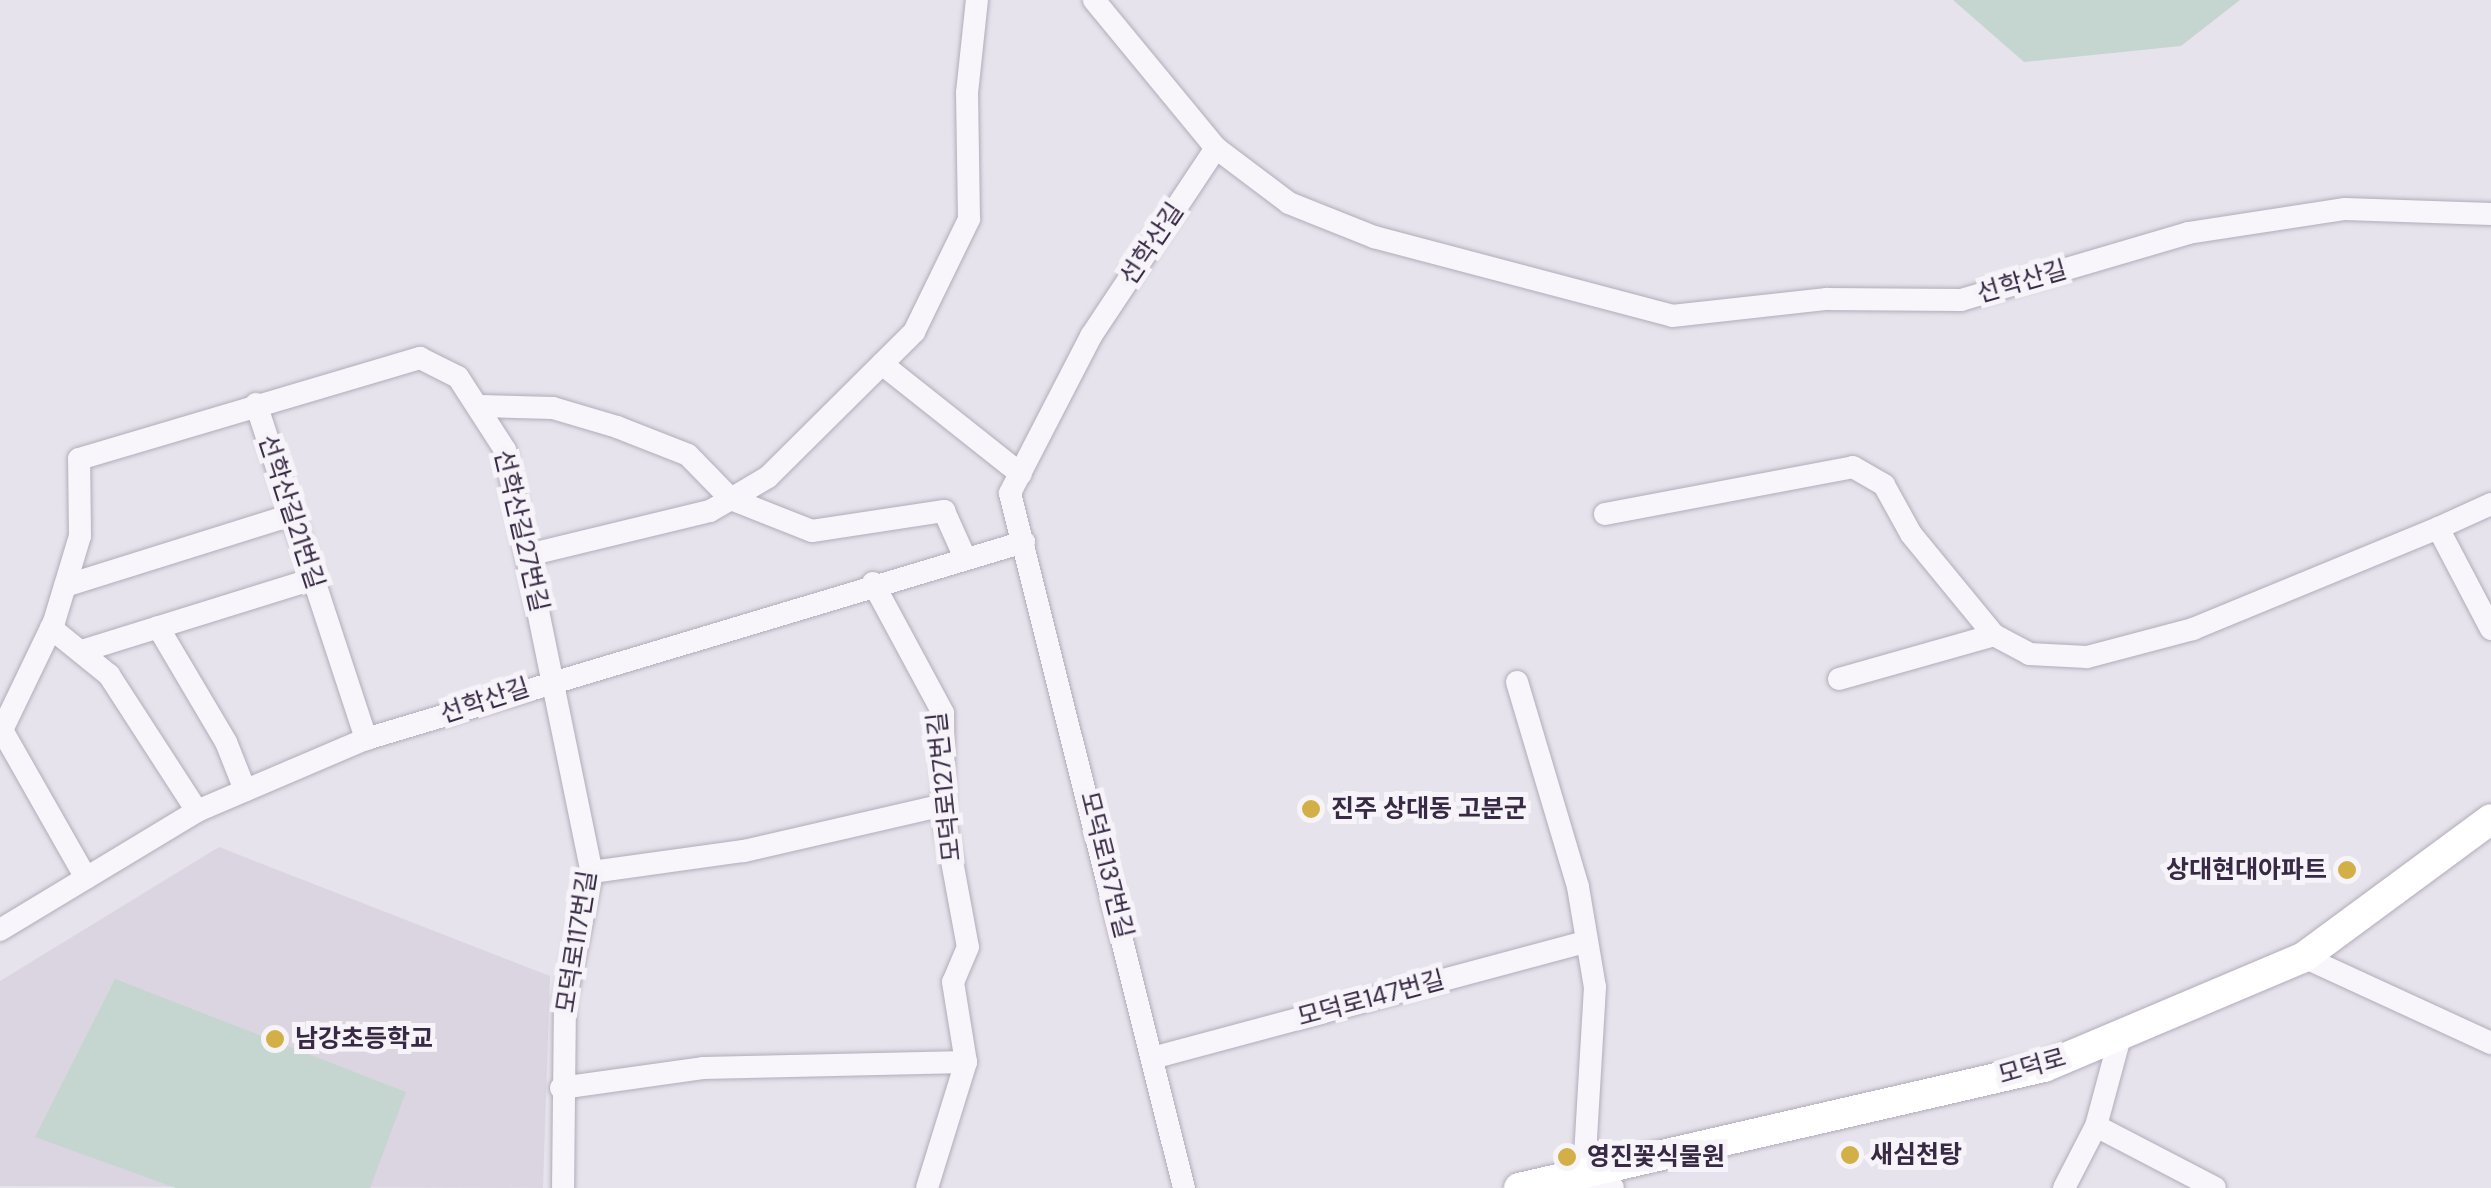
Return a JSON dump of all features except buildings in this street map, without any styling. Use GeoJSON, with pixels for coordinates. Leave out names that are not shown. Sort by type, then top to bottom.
{"type":"FeatureCollection","features":[{"type":"Feature","properties":{"kind":"street"},"geometry":{"type":"LineString","coordinates":[[528,555],[710,511],[731,500],[768,478],[914,332],[968,219],[966,94],[976,0]]}},
{"type":"Feature","properties":{"kind":"street"},"geometry":{"type":"LineString","coordinates":[[1094,0],[1216,148]]}},
{"type":"Feature","properties":{"kind":"street","name":"선학산길"},"geometry":{"type":"LineString","coordinates":[[0,930],[196,810],[366,739],[873,583],[1024,542],[1010,493],[1091,336],[1216,148],[1289,202],[1374,237],[1672,316],[1826,299],[1961,300],[2188,233],[2345,209],[2491,214]]}},
{"type":"Feature","properties":{"kind":"street","name":"선학산길27번길"},"geometry":{"type":"LineString","coordinates":[[256,404],[420,358],[458,377],[481,406],[505,450],[555,679]]}},
{"type":"Feature","properties":{"kind":"street"},"geometry":{"type":"LineString","coordinates":[[882,364],[1020,474]]}},
{"type":"Feature","properties":{"kind":"street","name":"선학산길21번길"},"geometry":{"type":"LineString","coordinates":[[65,586],[80,536],[79,459],[256,404],[366,739]]}},
{"type":"Feature","properties":{"kind":"street"},"geometry":{"type":"LineString","coordinates":[[481,406],[553,408],[617,427],[688,455],[731,500],[812,531],[944,511],[965,558]]}},
{"type":"Feature","properties":{"kind":"street"},"geometry":{"type":"LineString","coordinates":[[1605,514],[1853,467],[1884,485],[1910,534],[1994,635],[2028,654],[2088,657],[2193,628],[2491,504]]}},
{"type":"Feature","properties":{"kind":"street"},"geometry":{"type":"LineString","coordinates":[[86,878],[1,732],[51,628],[65,586],[292,515]]}},
{"type":"Feature","properties":{"kind":"street"},"geometry":{"type":"LineString","coordinates":[[2438,528],[2491,629]]}},
{"type":"Feature","properties":{"kind":"street","name":"모덕로137번길"},"geometry":{"type":"LineString","coordinates":[[1024,542],[1156,1057],[1184,1188]]}},
{"type":"Feature","properties":{"kind":"street"},"geometry":{"type":"LineString","coordinates":[[85,650],[313,578]]}},
{"type":"Feature","properties":{"kind":"street","name":"모덕로127번길"},"geometry":{"type":"LineString","coordinates":[[873,583],[943,714],[944,805],[968,947],[953,982],[966,1062],[927,1188]]}},
{"type":"Feature","properties":{"kind":"street"},"geometry":{"type":"LineString","coordinates":[[158,627],[226,742],[245,790]]}},
{"type":"Feature","properties":{"kind":"street"},"geometry":{"type":"LineString","coordinates":[[51,628],[85,650],[109,675],[196,810]]}},
{"type":"Feature","properties":{"kind":"street"},"geometry":{"type":"LineString","coordinates":[[1839,678],[1994,635]]}},
{"type":"Feature","properties":{"kind":"street","name":"모덕로117번길"},"geometry":{"type":"LineString","coordinates":[[555,679],[592,872],[565,1001],[561,1088],[563,1188]]}},
{"type":"Feature","properties":{"kind":"street"},"geometry":{"type":"LineString","coordinates":[[1517,682],[1578,887],[1595,987],[1582,1180],[1613,1188]]}},
{"type":"Feature","properties":{"kind":"street"},"geometry":{"type":"LineString","coordinates":[[592,872],[744,851],[944,805]]}},
{"type":"Feature","properties":{"kind":"street","name":"모덕로"},"geometry":{"type":"LineString","coordinates":[[1519,1188],[1582,1180],[2044,1067],[2304,958],[2491,819]]}},
{"type":"Feature","properties":{"kind":"street","name":"모덕로147번길"},"geometry":{"type":"LineString","coordinates":[[1156,1057],[1586,942]]}},
{"type":"Feature","properties":{"kind":"street"},"geometry":{"type":"LineString","coordinates":[[2304,958],[2491,1043]]}},
{"type":"Feature","properties":{"kind":"street"},"geometry":{"type":"LineString","coordinates":[[2064,1188],[2096,1126],[2120,1037]]}},
{"type":"Feature","properties":{"kind":"street"},"geometry":{"type":"LineString","coordinates":[[561,1088],[702,1068],[966,1062]]}},
{"type":"Feature","properties":{"kind":"street"},"geometry":{"type":"LineString","coordinates":[[2096,1126],[2214,1188]]}},
{"type":"Feature","properties":{"kind":"shaded area"},"geometry":{"type":"Polygon","coordinates":[[[1953,0],[2240,0],[2181,46],[2024,62],[1953,0]]]}},
{"type":"Feature","properties":{"kind":"shaded area","name":"남강초등학교"},"geometry":{"type":"Polygon","coordinates":[[[219,847],[550,976],[543,1188],[0,1186],[0,981],[219,847]]]}},
{"type":"Feature","properties":{"kind":"shaded area"},"geometry":{"type":"Polygon","coordinates":[[[115,979],[406,1092],[370,1188],[176,1188],[35,1137],[115,979]]]}},
{"type":"Feature","properties":{"kind":"place","name":"진주 상대동 고분군"},"geometry":{"type":"Point","coordinates":[1311,809]}},
{"type":"Feature","properties":{"kind":"place","name":"상대현대아파트"},"geometry":{"type":"Point","coordinates":[2347,870]}},
{"type":"Feature","properties":{"kind":"place","name":"남강초등학교"},"geometry":{"type":"Point","coordinates":[275,1039]}},
{"type":"Feature","properties":{"kind":"place","name":"새심천탕"},"geometry":{"type":"Point","coordinates":[1850,1155]}},
{"type":"Feature","properties":{"kind":"place","name":"영진꽃식물원"},"geometry":{"type":"Point","coordinates":[1567,1157]}}]}
